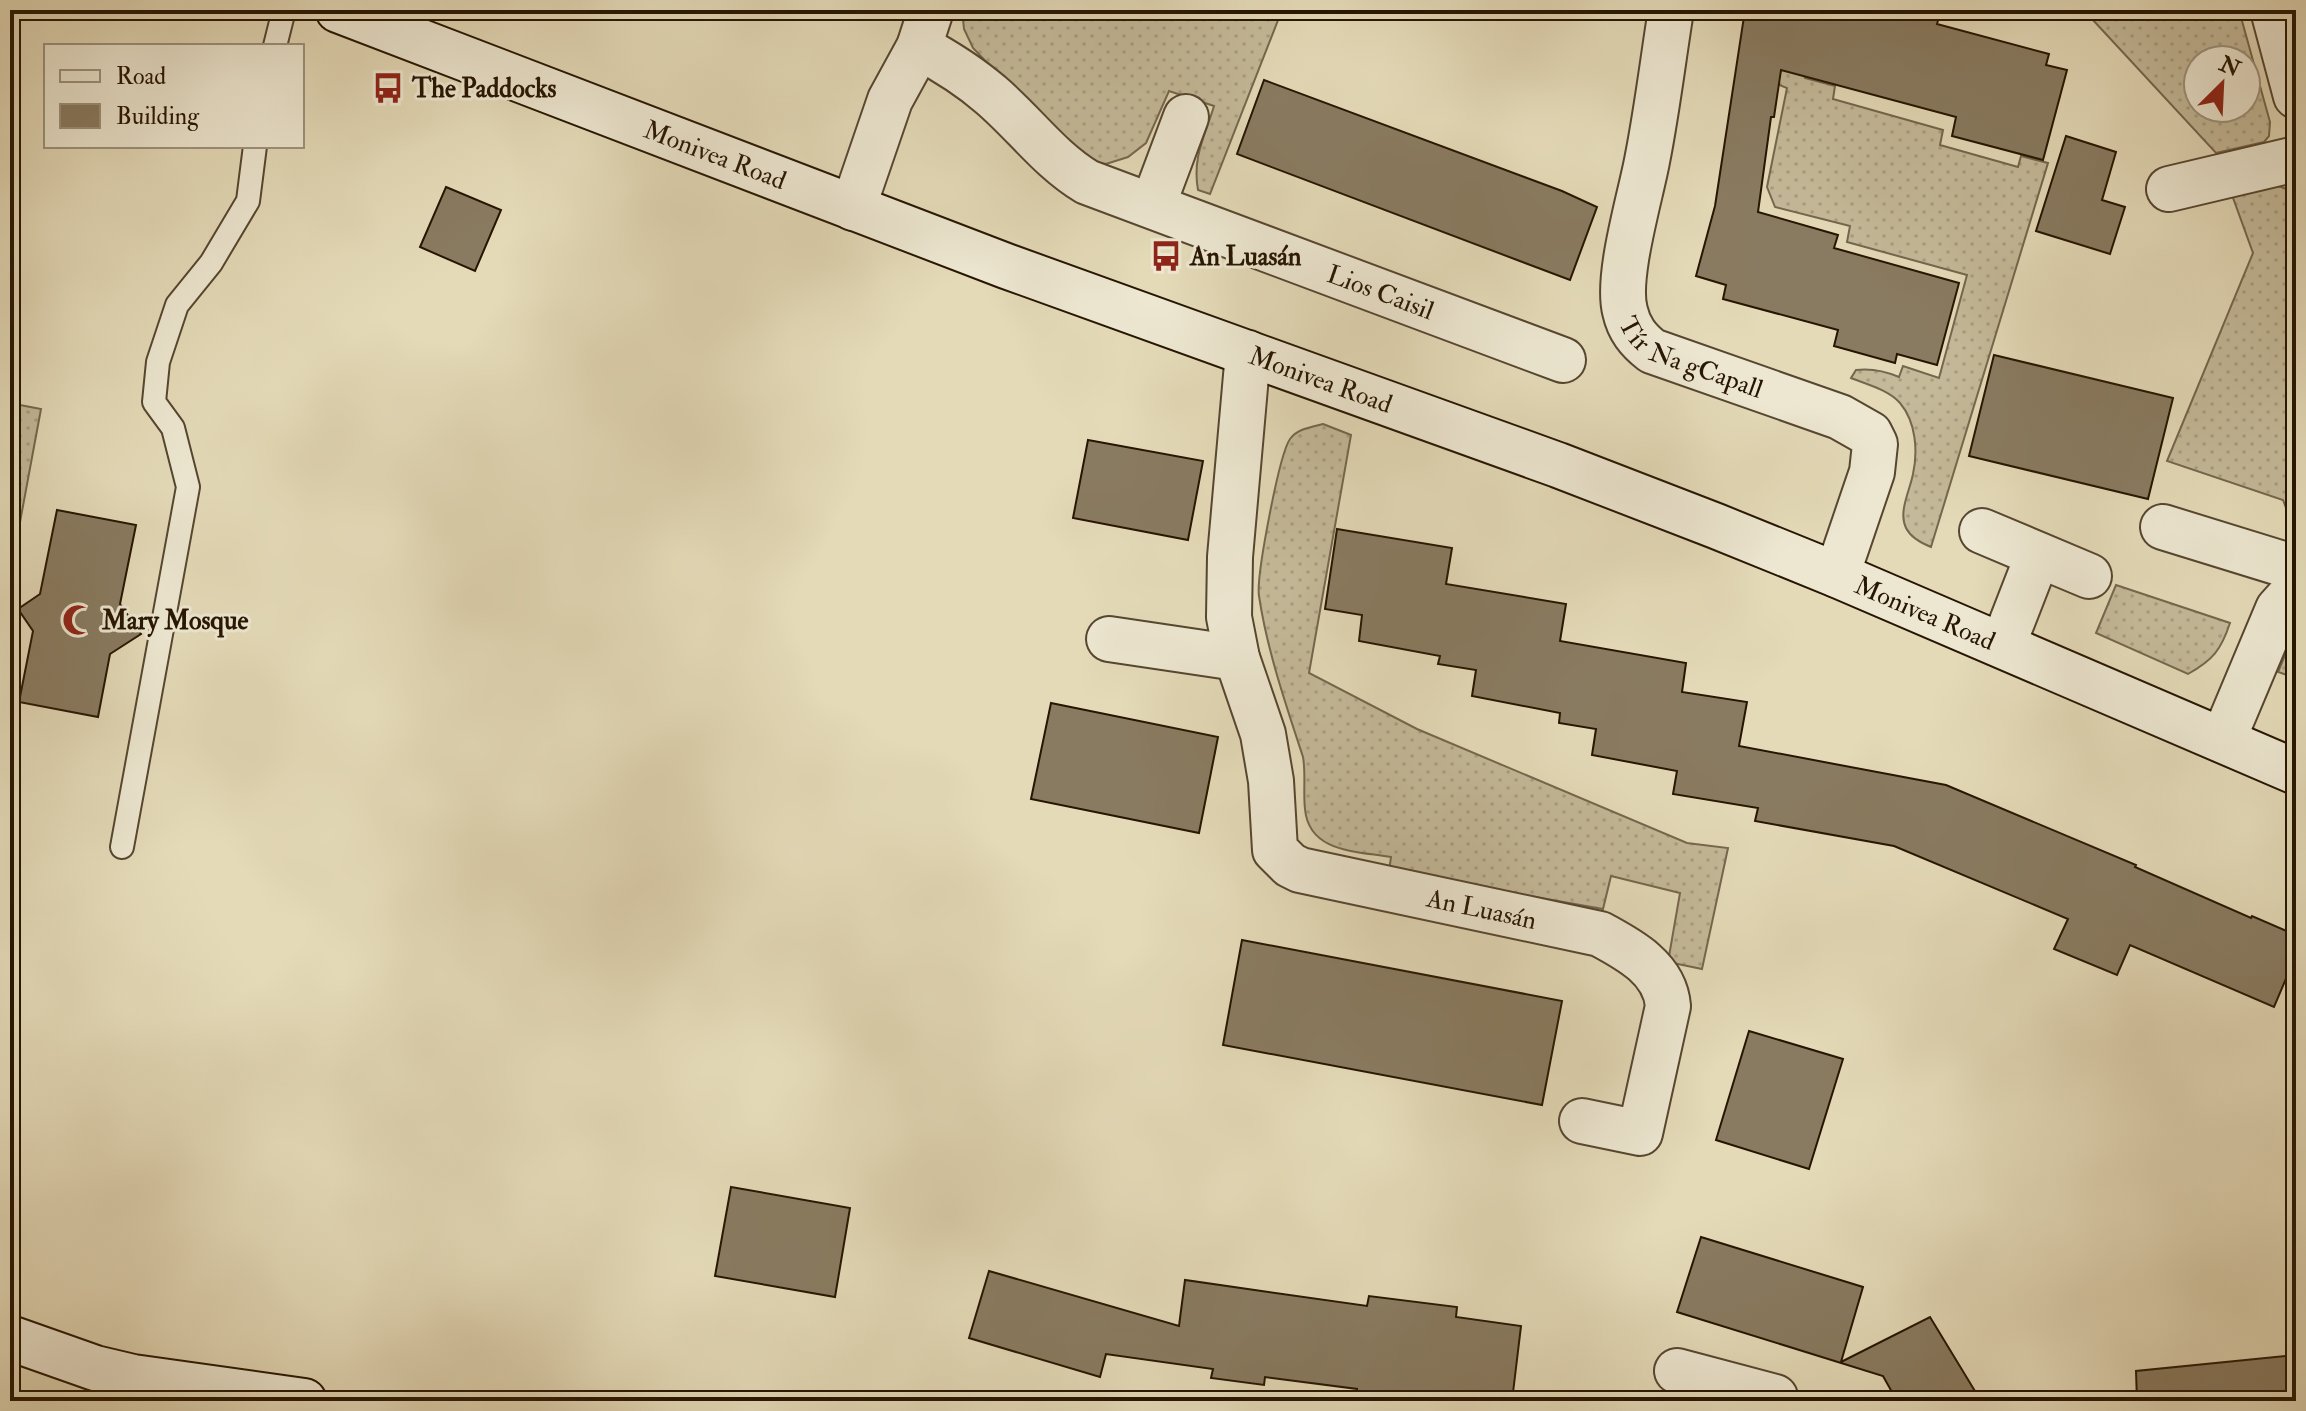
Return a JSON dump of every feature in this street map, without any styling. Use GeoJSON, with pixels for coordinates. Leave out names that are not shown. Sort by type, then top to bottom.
{"type":"FeatureCollection","features":[{"type":"Feature","properties":{"kind":"street","name":"Monivea Road"},"geometry":{"type":"LineString","coordinates":[[338,10],[412,23],[853,208],[1572,471],[1837,575],[2296,772]]}},
{"type":"Feature","properties":{"kind":"street","name":"Tír Na gCapall"},"geometry":{"type":"LineString","coordinates":[[1671,10],[1648,158],[1624,274],[1625,311],[1632,330],[1652,351],[1840,417],[1870,434],[1875,444],[1872,472],[1837,575]]}},
{"type":"Feature","properties":{"kind":"street"},"geometry":{"type":"LineString","coordinates":[[2273,10],[2296,96]]}},
{"type":"Feature","properties":{"kind":"street","name":"Lios Caisil"},"geometry":{"type":"LineString","coordinates":[[853,208],[890,100],[925,29],[951,64],[992,95],[1049,154],[1087,182],[1563,360]]}},
{"type":"Feature","properties":{"kind":"street"},"geometry":{"type":"LineString","coordinates":[[1153,205],[1186,117]]}},
{"type":"Feature","properties":{"kind":"street"},"geometry":{"type":"LineString","coordinates":[[2169,189],[2296,159]]}},
{"type":"Feature","properties":{"kind":"street","name":"An Luasán"},"geometry":{"type":"LineString","coordinates":[[1248,353],[1229,617],[1237,658],[1263,734],[1271,781],[1275,850],[1300,870],[1600,934],[1652,968],[1667,994],[1668,1006],[1640,1133],[1582,1121]]}},
{"type":"Feature","properties":{"kind":"street"},"geometry":{"type":"LineString","coordinates":[[2163,527],[2296,568]]}},
{"type":"Feature","properties":{"kind":"street"},"geometry":{"type":"LineString","coordinates":[[1982,531],[2089,576]]}},
{"type":"Feature","properties":{"kind":"street"},"geometry":{"type":"LineString","coordinates":[[2003,645],[2038,555]]}},
{"type":"Feature","properties":{"kind":"street"},"geometry":{"type":"LineString","coordinates":[[2223,740],[2278,609],[2296,589]]}},
{"type":"Feature","properties":{"kind":"street"},"geometry":{"type":"LineString","coordinates":[[1109,639],[1237,658]]}},
{"type":"Feature","properties":{"kind":"street"},"geometry":{"type":"LineString","coordinates":[[10,1338],[95,1368],[133,1377],[304,1401]]}},
{"type":"Feature","properties":{"kind":"street"},"geometry":{"type":"LineString","coordinates":[[1677,1371],[1777,1400]]}},
{"type":"Feature","properties":{"kind":"lane"},"geometry":{"type":"LineString","coordinates":[[276,44],[284,10]]}},
{"type":"Feature","properties":{"kind":"lane"},"geometry":{"type":"LineString","coordinates":[[122,847],[188,487],[173,428],[154,402],[158,362],[177,305],[211,263],[248,201],[255,148]]}},
{"type":"Feature","properties":{"kind":"shaded area"},"geometry":{"type":"Polygon","coordinates":[[[962,10],[1282,10],[1210,194],[1198,190],[1197,167],[1200,147],[1214,106],[1169,91],[1146,143],[1128,157],[1106,164],[1086,160],[1057,136],[973,48],[964,29],[962,10]]]}},
{"type":"Feature","properties":{"kind":"shaded area"},"geometry":{"type":"Polygon","coordinates":[[[2095,10],[2239,10],[2248,44],[2182,44],[2182,116],[2092,19],[2095,10]]]}},
{"type":"Feature","properties":{"kind":"shaded area"},"geometry":{"type":"Polygon","coordinates":[[[1782,66],[1805,71],[1805,78],[1835,86],[1833,99],[1943,130],[1940,145],[2018,167],[2021,156],[2048,163],[1931,547],[1913,537],[1904,522],[1915,456],[1909,419],[1900,403],[1890,394],[1851,378],[1856,370],[1862,369],[1878,370],[1899,377],[1903,366],[1939,378],[1967,275],[1847,242],[1850,226],[1775,207],[1767,187],[1787,88],[1777,84],[1782,66]]]}},
{"type":"Feature","properties":{"kind":"shaded area"},"geometry":{"type":"Polygon","coordinates":[[[2262,93],[2270,122],[2269,136],[2264,142],[2216,153],[2189,124],[2262,124],[2262,93]]]}},
{"type":"Feature","properties":{"kind":"shaded area"},"geometry":{"type":"Polygon","coordinates":[[[2278,186],[2287,189],[2296,218],[2296,526],[2283,500],[2167,461],[2253,253],[2232,195],[2278,186]]]}},
{"type":"Feature","properties":{"kind":"shaded area"},"geometry":{"type":"Polygon","coordinates":[[[20,405],[41,409],[10,576],[10,470],[20,405]]]}},
{"type":"Feature","properties":{"kind":"shaded area"},"geometry":{"type":"Polygon","coordinates":[[[1323,424],[1351,435],[1309,673],[1417,729],[1687,843],[1728,848],[1702,969],[1668,962],[1680,893],[1611,876],[1603,909],[1389,871],[1391,857],[1350,851],[1325,842],[1315,834],[1308,823],[1305,809],[1303,757],[1272,657],[1262,616],[1259,584],[1269,516],[1285,450],[1296,433],[1323,424]]]}},
{"type":"Feature","properties":{"kind":"shaded area"},"geometry":{"type":"Polygon","coordinates":[[[2116,585],[2230,623],[2223,640],[2210,659],[2188,674],[2096,633],[2116,585]]]}},
{"type":"Feature","properties":{"kind":"shaded area"},"geometry":{"type":"Polygon","coordinates":[[[2296,629],[2296,717],[2291,687],[2293,677],[2278,672],[2296,629]]]}},
{"type":"Feature","properties":{"kind":"building"},"geometry":{"type":"Polygon","coordinates":[[[1745,10],[1941,10],[1937,24],[2049,54],[2046,65],[2067,70],[2043,160],[1952,136],[1956,117],[1781,70],[1758,212],[1838,235],[1834,248],[1959,283],[1937,365],[1897,354],[1895,363],[1834,346],[1838,330],[1723,299],[1726,285],[1696,276],[1715,206],[1745,10]]]}},
{"type":"Feature","properties":{"kind":"building"},"geometry":{"type":"Polygon","coordinates":[[[1264,80],[1562,191],[1597,207],[1570,280],[1237,154],[1264,80]]]}},
{"type":"Feature","properties":{"kind":"building"},"geometry":{"type":"Polygon","coordinates":[[[2066,136],[2116,152],[2102,200],[2125,207],[2110,254],[2036,231],[2066,136]]]}},
{"type":"Feature","properties":{"kind":"building"},"geometry":{"type":"Polygon","coordinates":[[[446,187],[501,210],[475,271],[420,247],[446,187]]]}},
{"type":"Feature","properties":{"kind":"building"},"geometry":{"type":"Polygon","coordinates":[[[1994,355],[2173,398],[2148,499],[1969,456],[1994,355]]]}},
{"type":"Feature","properties":{"kind":"building"},"geometry":{"type":"Polygon","coordinates":[[[1088,440],[1203,461],[1188,540],[1073,518],[1088,440]]]}},
{"type":"Feature","properties":{"kind":"building","name":"Mary Mosque"},"geometry":{"type":"Polygon","coordinates":[[[57,510],[136,525],[120,604],[141,634],[110,654],[98,717],[19,702],[33,631],[18,609],[40,594],[57,510]]]}},
{"type":"Feature","properties":{"kind":"building"},"geometry":{"type":"Polygon","coordinates":[[[1337,529],[1452,548],[1446,584],[1566,604],[1560,641],[1686,663],[1682,692],[1747,702],[1739,746],[1946,785],[2296,935],[2296,955],[2274,1007],[2130,945],[2117,975],[2054,949],[2068,919],[1894,846],[1755,821],[1758,808],[1673,794],[1677,771],[1592,755],[1596,729],[1559,723],[1560,713],[1472,696],[1476,670],[1438,664],[1440,656],[1359,641],[1362,615],[1325,609],[1337,529]]]}},
{"type":"Feature","properties":{"kind":"building"},"geometry":{"type":"Polygon","coordinates":[[[1051,703],[1218,737],[1199,833],[1031,799],[1051,703]]]}},
{"type":"Feature","properties":{"kind":"building"},"geometry":{"type":"Polygon","coordinates":[[[1242,940],[1562,1001],[1542,1105],[1223,1045],[1242,940]]]}},
{"type":"Feature","properties":{"kind":"building"},"geometry":{"type":"Polygon","coordinates":[[[1749,1031],[1843,1059],[1809,1169],[1716,1140],[1749,1031]]]}},
{"type":"Feature","properties":{"kind":"building"},"geometry":{"type":"Polygon","coordinates":[[[731,1187],[850,1208],[835,1297],[715,1276],[731,1187]]]}},
{"type":"Feature","properties":{"kind":"building"},"geometry":{"type":"Polygon","coordinates":[[[1701,1237],[1863,1287],[1841,1362],[1930,1317],[1981,1401],[1897,1401],[1883,1376],[1677,1312],[1701,1237]]]}},
{"type":"Feature","properties":{"kind":"building"},"geometry":{"type":"Polygon","coordinates":[[[989,1271],[1179,1326],[1185,1280],[1367,1306],[1369,1296],[1457,1307],[1456,1317],[1521,1326],[1512,1401],[1445,1393],[1444,1401],[1397,1401],[1357,1396],[1357,1389],[1265,1377],[1264,1385],[1211,1378],[1213,1369],[1106,1354],[1100,1377],[969,1338],[989,1271]]]}},
{"type":"Feature","properties":{"kind":"building"},"geometry":{"type":"Polygon","coordinates":[[[2296,1355],[2296,1401],[2137,1401],[2136,1371],[2296,1355]]]}},
{"type":"Feature","properties":{"kind":"place","name":"The Paddocks"},"geometry":{"type":"Point","coordinates":[388,88]}},
{"type":"Feature","properties":{"kind":"place","name":"An Luasán"},"geometry":{"type":"Point","coordinates":[1166,256]}},
{"type":"Feature","properties":{"kind":"place","name":"Mary Mosque"},"geometry":{"type":"Point","coordinates":[78,620]}}]}
